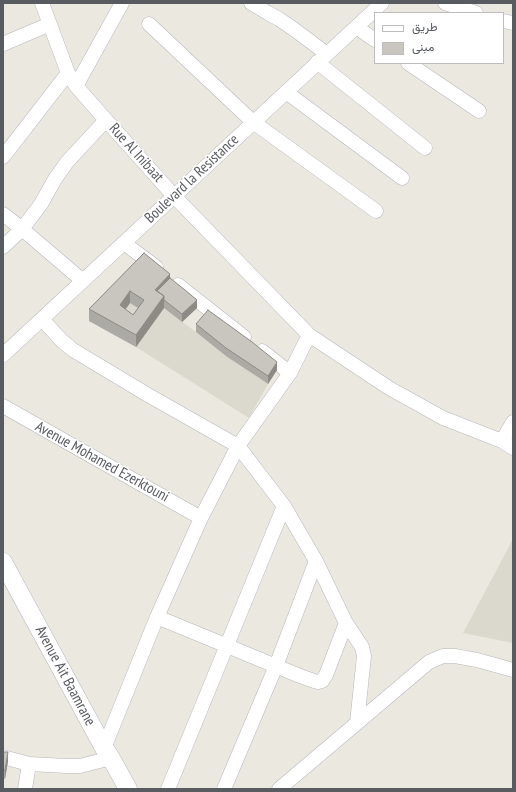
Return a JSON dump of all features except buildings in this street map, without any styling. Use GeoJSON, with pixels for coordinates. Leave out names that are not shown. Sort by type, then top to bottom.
{"type":"FeatureCollection","features":[{"type":"Feature","properties":{"kind":"street","name":"Rue Al Inibaat"},"geometry":{"type":"LineString","coordinates":[[42,3],[68,73],[76,86],[174,196],[309,336],[389,388],[443,418],[507,444]]}},
{"type":"Feature","properties":{"kind":"street"},"geometry":{"type":"LineString","coordinates":[[76,86],[122,3]]}},
{"type":"Feature","properties":{"kind":"street"},"geometry":{"type":"LineString","coordinates":[[251,3],[284,22],[322,58],[425,148]]}},
{"type":"Feature","properties":{"kind":"street","name":"Boulevard la Resistance"},"geometry":{"type":"LineString","coordinates":[[3,355],[356,27],[366,9],[382,3]]}},
{"type":"Feature","properties":{"kind":"street"},"geometry":{"type":"LineString","coordinates":[[445,3],[473,12]]}},
{"type":"Feature","properties":{"kind":"street"},"geometry":{"type":"LineString","coordinates":[[3,44],[50,24]]}},
{"type":"Feature","properties":{"kind":"street"},"geometry":{"type":"LineString","coordinates":[[149,24],[253,122],[376,212]]}},
{"type":"Feature","properties":{"kind":"street"},"geometry":{"type":"LineString","coordinates":[[356,27],[374,39]]}},
{"type":"Feature","properties":{"kind":"street"},"geometry":{"type":"LineString","coordinates":[[409,64],[478,111]]}},
{"type":"Feature","properties":{"kind":"street"},"geometry":{"type":"LineString","coordinates":[[3,157],[68,73]]}},
{"type":"Feature","properties":{"kind":"street"},"geometry":{"type":"LineString","coordinates":[[286,92],[402,178]]}},
{"type":"Feature","properties":{"kind":"street"},"geometry":{"type":"LineString","coordinates":[[3,247],[22,229],[41,204],[55,179],[67,162],[106,120]]}},
{"type":"Feature","properties":{"kind":"street"},"geometry":{"type":"LineString","coordinates":[[3,214],[83,281]]}},
{"type":"Feature","properties":{"kind":"street"},"geometry":{"type":"LineString","coordinates":[[124,242],[290,373]]}},
{"type":"Feature","properties":{"kind":"street"},"geometry":{"type":"LineString","coordinates":[[42,319],[62,341],[73,350],[238,446],[284,506],[316,561],[346,623],[362,647],[364,656],[357,723]]}},
{"type":"Feature","properties":{"kind":"street"},"geometry":{"type":"LineString","coordinates":[[3,757],[28,769],[80,766],[107,753],[157,617],[201,518],[238,446],[290,373],[309,336]]}},
{"type":"Feature","properties":{"kind":"street","name":"Avenue Mohamed Ezerktouni"},"geometry":{"type":"LineString","coordinates":[[3,406],[201,518]]}},
{"type":"Feature","properties":{"kind":"street"},"geometry":{"type":"LineString","coordinates":[[507,444],[513,422]]}},
{"type":"Feature","properties":{"kind":"street"},"geometry":{"type":"LineString","coordinates":[[168,789],[284,506]]}},
{"type":"Feature","properties":{"kind":"street"},"geometry":{"type":"LineString","coordinates":[[224,789],[276,666],[316,561]]}},
{"type":"Feature","properties":{"kind":"street","name":"Avenue Ait Baamrane"},"geometry":{"type":"LineString","coordinates":[[3,562],[128,789]]}},
{"type":"Feature","properties":{"kind":"street"},"geometry":{"type":"LineString","coordinates":[[157,617],[314,682],[322,680],[326,675],[346,623]]}},
{"type":"Feature","properties":{"kind":"street"},"geometry":{"type":"LineString","coordinates":[[280,789],[429,662],[443,656],[455,656],[477,660],[513,670]]}},
{"type":"Feature","properties":{"kind":"street"},"geometry":{"type":"LineString","coordinates":[[25,789],[28,769]]}},
{"type":"Feature","properties":{"kind":"street"},"geometry":{"type":"LineString","coordinates":[[28,769],[36,789]]}},
{"type":"Feature","properties":{"kind":"shaded area"},"geometry":{"type":"Polygon","coordinates":[[[128,281],[268,384],[249,418],[136,347],[89,321],[128,281]]]}},
{"type":"Feature","properties":{"kind":"shaded area"},"geometry":{"type":"Polygon","coordinates":[[[513,539],[513,643],[463,633],[513,539]]]}}]}
